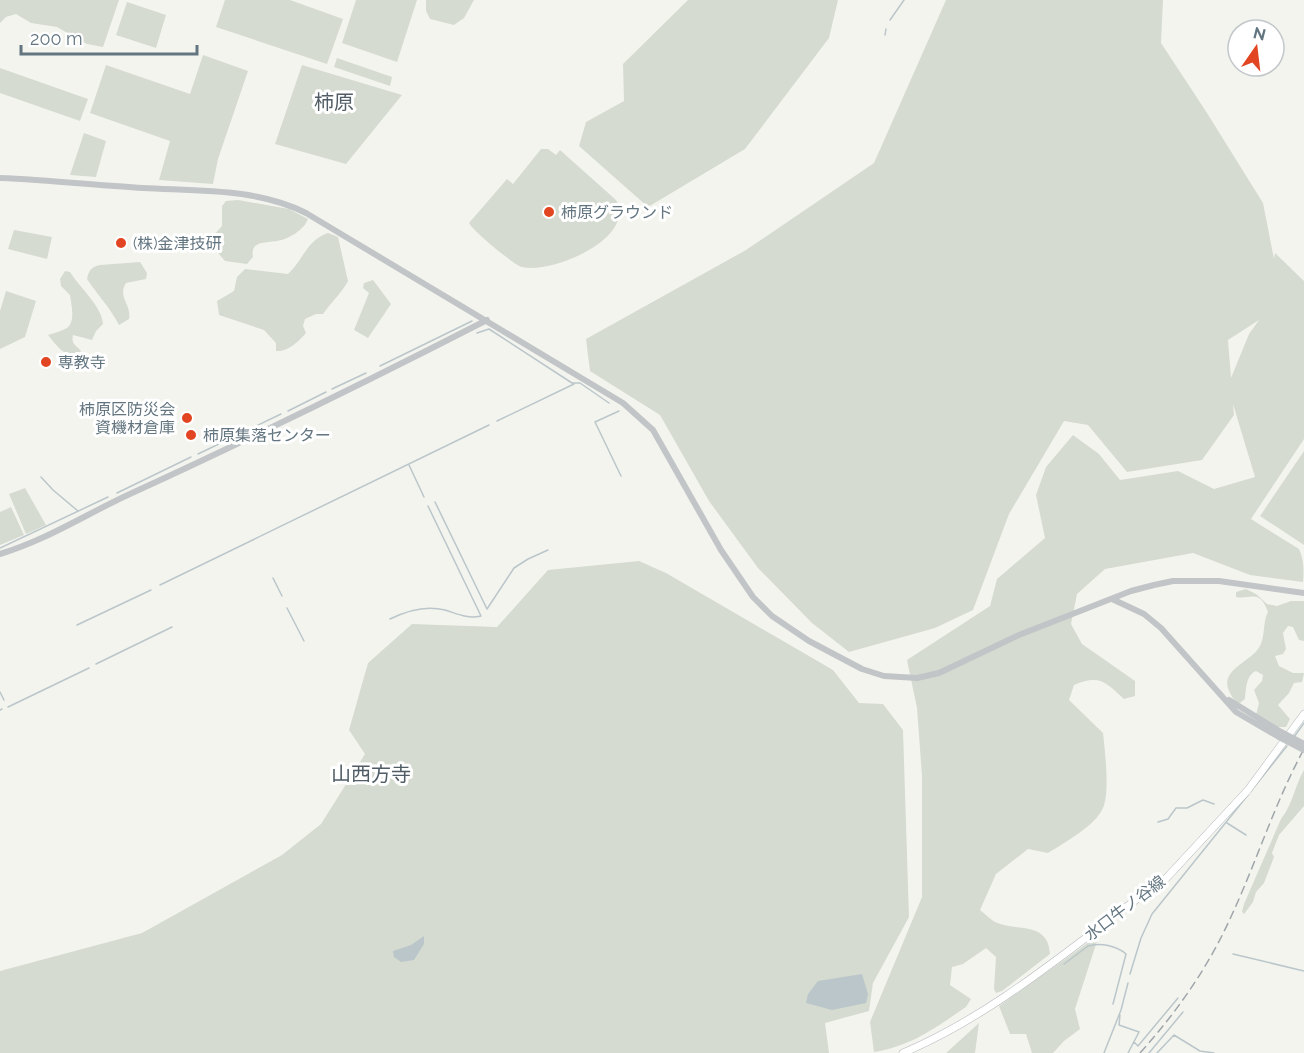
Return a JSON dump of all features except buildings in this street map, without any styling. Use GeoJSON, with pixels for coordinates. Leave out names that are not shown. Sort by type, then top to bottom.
{"type":"FeatureCollection","features":[{"type":"Feature","properties":{"kind":"main road","name":"水口牛ノ谷線"},"geometry":{"type":"LineString","coordinates":[[903,1053],[951,1030],[996,1004],[1137,899],[1159,886],[1248,790],[1304,714]]}},
{"type":"Feature","properties":{"kind":"street"},"geometry":{"type":"LineString","coordinates":[[0,178],[214,192],[259,198],[285,204],[306,213],[623,403],[653,430],[721,550],[753,597],[772,615],[809,641],[861,669],[884,676],[917,678],[939,673],[1018,635],[1131,591],[1173,581],[1219,581],[1304,593]]}},
{"type":"Feature","properties":{"kind":"street"},"geometry":{"type":"LineString","coordinates":[[0,554],[88,516],[487,320]]}},
{"type":"Feature","properties":{"kind":"street"},"geometry":{"type":"LineString","coordinates":[[1112,599],[1144,614],[1161,628],[1221,694],[1304,750]]}},
{"type":"Feature","properties":{"kind":"street"},"geometry":{"type":"LineString","coordinates":[[1280,734],[1304,744]]}},
{"type":"Feature","properties":{"kind":"shaded area"},"geometry":{"type":"Polygon","coordinates":[[[0,0],[119,0],[103,47],[87,44],[57,27],[31,23],[16,14],[6,17],[0,23],[0,0]]]}},
{"type":"Feature","properties":{"kind":"shaded area"},"geometry":{"type":"Polygon","coordinates":[[[225,0],[290,0],[343,19],[327,64],[216,27],[225,0]]]}},
{"type":"Feature","properties":{"kind":"shaded area"},"geometry":{"type":"Polygon","coordinates":[[[356,0],[417,0],[397,62],[342,43],[356,0]]]}},
{"type":"Feature","properties":{"kind":"shaded area"},"geometry":{"type":"Polygon","coordinates":[[[426,0],[474,0],[464,18],[454,25],[430,19],[426,11],[426,0]]]}},
{"type":"Feature","properties":{"kind":"shaded area"},"geometry":{"type":"Polygon","coordinates":[[[688,0],[838,0],[829,38],[745,149],[648,207],[579,146],[586,122],[624,101],[623,64],[688,0]]]}},
{"type":"Feature","properties":{"kind":"shaded area"},"geometry":{"type":"Polygon","coordinates":[[[946,0],[1163,0],[1161,43],[1263,203],[1274,259],[1275,253],[1304,281],[1304,439],[1251,519],[1299,549],[1303,565],[1303,582],[1250,575],[1193,553],[1105,569],[1077,594],[1071,624],[1082,644],[1135,681],[1135,696],[1124,699],[1107,684],[1090,680],[1074,685],[1069,700],[1103,733],[1107,782],[1103,808],[1099,815],[1079,834],[1048,853],[1028,849],[996,874],[980,910],[995,922],[1030,929],[1044,936],[1050,954],[1002,991],[996,993],[994,989],[996,957],[986,948],[963,964],[952,967],[950,985],[971,999],[966,1007],[912,1041],[874,1052],[870,1022],[922,897],[922,776],[917,708],[907,660],[990,606],[997,579],[1045,538],[1036,495],[1046,467],[1073,435],[1099,454],[1120,480],[1178,471],[1214,489],[1255,477],[1233,404],[1234,415],[1202,460],[1127,472],[1088,425],[1064,421],[1009,514],[973,610],[935,628],[849,652],[812,623],[758,568],[709,501],[660,415],[590,371],[586,339],[746,250],[874,163],[946,0]],[[1259,320],[1228,340],[1231,378],[1249,334],[1259,320]]]}},
{"type":"Feature","properties":{"kind":"shaded area"},"geometry":{"type":"Polygon","coordinates":[[[127,2],[166,15],[156,48],[116,35],[127,2]]]}},
{"type":"Feature","properties":{"kind":"shaded area"},"geometry":{"type":"Polygon","coordinates":[[[203,55],[248,71],[218,159],[213,184],[159,180],[170,141],[90,113],[106,65],[190,94],[203,55]]]}},
{"type":"Feature","properties":{"kind":"shaded area"},"geometry":{"type":"Polygon","coordinates":[[[337,58],[392,77],[390,86],[334,67],[337,58]]]}},
{"type":"Feature","properties":{"kind":"shaded area"},"geometry":{"type":"Polygon","coordinates":[[[302,65],[402,95],[346,164],[275,144],[302,65]]]}},
{"type":"Feature","properties":{"kind":"shaded area"},"geometry":{"type":"Polygon","coordinates":[[[0,68],[88,99],[80,121],[0,93],[0,68]]]}},
{"type":"Feature","properties":{"kind":"shaded area"},"geometry":{"type":"Polygon","coordinates":[[[84,133],[106,141],[96,177],[70,175],[84,133]]]}},
{"type":"Feature","properties":{"kind":"shaded area","name":"柿原グラウンド"},"geometry":{"type":"Polygon","coordinates":[[[541,149],[548,149],[556,155],[560,150],[616,200],[619,214],[615,227],[604,240],[588,250],[553,265],[536,268],[522,267],[494,248],[469,223],[507,179],[513,184],[541,149]]]}},
{"type":"Feature","properties":{"kind":"shaded area"},"geometry":{"type":"Polygon","coordinates":[[[238,200],[289,209],[308,219],[300,230],[291,236],[256,245],[253,257],[247,264],[225,261],[212,246],[211,238],[222,226],[222,206],[226,201],[238,200]]]}},
{"type":"Feature","properties":{"kind":"shaded area"},"geometry":{"type":"Polygon","coordinates":[[[14,230],[52,237],[47,259],[8,249],[14,230]]]}},
{"type":"Feature","properties":{"kind":"shaded area"},"geometry":{"type":"Polygon","coordinates":[[[328,233],[338,237],[348,281],[323,314],[316,314],[305,319],[303,326],[306,333],[300,340],[285,350],[276,351],[276,343],[264,330],[219,315],[217,301],[234,291],[237,277],[245,269],[288,274],[310,245],[328,233]]]}},
{"type":"Feature","properties":{"kind":"shaded area"},"geometry":{"type":"Polygon","coordinates":[[[140,262],[147,273],[146,279],[126,283],[123,293],[129,309],[129,319],[119,325],[87,279],[89,273],[92,268],[100,265],[140,262]]]}},
{"type":"Feature","properties":{"kind":"shaded area"},"geometry":{"type":"Polygon","coordinates":[[[65,271],[70,272],[102,317],[103,324],[96,331],[92,340],[73,335],[73,342],[81,351],[78,355],[65,352],[48,335],[70,325],[72,312],[70,295],[61,286],[60,279],[65,271]]]}},
{"type":"Feature","properties":{"kind":"shaded area"},"geometry":{"type":"Polygon","coordinates":[[[373,280],[391,304],[368,338],[354,330],[369,293],[363,288],[364,283],[373,280]]]}},
{"type":"Feature","properties":{"kind":"shaded area"},"geometry":{"type":"Polygon","coordinates":[[[6,291],[36,301],[25,337],[0,349],[0,311],[6,291]]]}},
{"type":"Feature","properties":{"kind":"shaded area"},"geometry":{"type":"Polygon","coordinates":[[[1304,451],[1304,545],[1260,516],[1304,451]]]}},
{"type":"Feature","properties":{"kind":"shaded area"},"geometry":{"type":"Polygon","coordinates":[[[25,488],[46,525],[26,534],[9,494],[25,488]]]}},
{"type":"Feature","properties":{"kind":"shaded area"},"geometry":{"type":"Polygon","coordinates":[[[11,507],[24,535],[0,545],[0,512],[11,507]]]}},
{"type":"Feature","properties":{"kind":"shaded area"},"geometry":{"type":"Polygon","coordinates":[[[639,561],[666,573],[833,670],[859,703],[883,704],[903,730],[909,917],[873,983],[869,1011],[825,1023],[829,1053],[0,1053],[0,971],[142,933],[282,855],[321,824],[365,754],[349,730],[368,663],[412,624],[497,627],[548,570],[639,561]]]}},
{"type":"Feature","properties":{"kind":"shaded area"},"geometry":{"type":"Polygon","coordinates":[[[1246,589],[1256,594],[1267,604],[1277,606],[1291,601],[1304,601],[1304,641],[1299,640],[1293,627],[1288,626],[1283,633],[1286,649],[1283,654],[1275,656],[1279,666],[1293,673],[1304,673],[1302,682],[1294,683],[1289,693],[1278,705],[1290,719],[1286,727],[1276,727],[1256,715],[1259,703],[1254,690],[1262,681],[1263,675],[1256,671],[1250,676],[1245,699],[1240,703],[1235,701],[1227,685],[1231,673],[1258,649],[1268,612],[1258,597],[1236,597],[1236,592],[1246,589]]]}},
{"type":"Feature","properties":{"kind":"shaded area"},"geometry":{"type":"Polygon","coordinates":[[[1304,770],[1304,806],[1279,835],[1264,883],[1256,892],[1253,902],[1244,914],[1242,912],[1244,904],[1304,770]]]}},
{"type":"Feature","properties":{"kind":"shaded area"},"geometry":{"type":"Polygon","coordinates":[[[1099,935],[1075,1009],[1080,1029],[1053,1053],[1032,1053],[1026,1034],[1010,1034],[999,1006],[1099,935]]]}},
{"type":"Feature","properties":{"kind":"shaded area"},"geometry":{"type":"Polygon","coordinates":[[[424,936],[424,944],[414,960],[401,962],[394,957],[393,951],[411,945],[424,936]]]}},
{"type":"Feature","properties":{"kind":"shaded area"},"geometry":{"type":"Polygon","coordinates":[[[862,974],[868,994],[866,1003],[832,1010],[806,1003],[808,994],[818,981],[862,974]]]}},
{"type":"Feature","properties":{"kind":"shaded area"},"geometry":{"type":"Polygon","coordinates":[[[979,1023],[975,1053],[946,1053],[979,1023]]]}},
{"type":"Feature","properties":{"kind":"waterway"},"geometry":{"type":"LineString","coordinates":[[890,20],[904,0]]}},
{"type":"Feature","properties":{"kind":"waterway"},"geometry":{"type":"LineString","coordinates":[[885,35],[886,29]]}},
{"type":"Feature","properties":{"kind":"waterway"},"geometry":{"type":"LineString","coordinates":[[380,366],[472,321]]}},
{"type":"Feature","properties":{"kind":"waterway"},"geometry":{"type":"LineString","coordinates":[[477,333],[489,329],[572,383],[580,383],[609,403]]}},
{"type":"Feature","properties":{"kind":"waterway"},"geometry":{"type":"LineString","coordinates":[[332,389],[366,373]]}},
{"type":"Feature","properties":{"kind":"waterway"},"geometry":{"type":"LineString","coordinates":[[497,421],[574,384]]}},
{"type":"Feature","properties":{"kind":"waterway"},"geometry":{"type":"LineString","coordinates":[[288,411],[326,392]]}},
{"type":"Feature","properties":{"kind":"waterway"},"geometry":{"type":"LineString","coordinates":[[619,411],[595,422],[621,476]]}},
{"type":"Feature","properties":{"kind":"waterway"},"geometry":{"type":"LineString","coordinates":[[198,454],[281,414]]}},
{"type":"Feature","properties":{"kind":"waterway"},"geometry":{"type":"LineString","coordinates":[[160,585],[489,425]]}},
{"type":"Feature","properties":{"kind":"waterway"},"geometry":{"type":"LineString","coordinates":[[117,493],[191,457]]}},
{"type":"Feature","properties":{"kind":"waterway"},"geometry":{"type":"LineString","coordinates":[[409,465],[424,497]]}},
{"type":"Feature","properties":{"kind":"waterway"},"geometry":{"type":"LineString","coordinates":[[41,477],[78,511]]}},
{"type":"Feature","properties":{"kind":"waterway"},"geometry":{"type":"LineString","coordinates":[[0,548],[108,497]]}},
{"type":"Feature","properties":{"kind":"waterway"},"geometry":{"type":"LineString","coordinates":[[435,502],[487,609],[514,568],[548,550]]}},
{"type":"Feature","properties":{"kind":"waterway"},"geometry":{"type":"LineString","coordinates":[[390,619],[409,611],[431,608],[467,616],[481,616],[428,506]]}},
{"type":"Feature","properties":{"kind":"waterway"},"geometry":{"type":"LineString","coordinates":[[273,578],[282,596]]}},
{"type":"Feature","properties":{"kind":"waterway"},"geometry":{"type":"LineString","coordinates":[[77,625],[151,590]]}},
{"type":"Feature","properties":{"kind":"waterway"},"geometry":{"type":"LineString","coordinates":[[287,608],[304,641]]}},
{"type":"Feature","properties":{"kind":"waterway"},"geometry":{"type":"LineString","coordinates":[[96,664],[172,627]]}},
{"type":"Feature","properties":{"kind":"waterway"},"geometry":{"type":"LineString","coordinates":[[8,707],[89,668]]}},
{"type":"Feature","properties":{"kind":"waterway"},"geometry":{"type":"LineString","coordinates":[[0,692],[4,700]]}},
{"type":"Feature","properties":{"kind":"waterway"},"geometry":{"type":"LineString","coordinates":[[1294,737],[1304,723]]}},
{"type":"Feature","properties":{"kind":"waterway"},"geometry":{"type":"LineString","coordinates":[[1251,791],[1287,746]]}},
{"type":"Feature","properties":{"kind":"waterway"},"geometry":{"type":"LineString","coordinates":[[1130,974],[1141,938],[1152,914],[1248,795]]}},
{"type":"Feature","properties":{"kind":"waterway"},"geometry":{"type":"LineString","coordinates":[[1158,822],[1168,819],[1176,808],[1187,808],[1203,800],[1214,804]]}},
{"type":"Feature","properties":{"kind":"waterway"},"geometry":{"type":"LineString","coordinates":[[1227,823],[1246,835]]}},
{"type":"Feature","properties":{"kind":"waterway"},"geometry":{"type":"LineString","coordinates":[[1064,964],[1088,946],[1098,944],[1108,945],[1126,954],[1113,1004]]}},
{"type":"Feature","properties":{"kind":"waterway"},"geometry":{"type":"LineString","coordinates":[[1233,954],[1304,971]]}},
{"type":"Feature","properties":{"kind":"waterway"},"geometry":{"type":"LineString","coordinates":[[1104,1053],[1121,1010],[1128,983]]}},
{"type":"Feature","properties":{"kind":"waterway"},"geometry":{"type":"LineString","coordinates":[[1134,1042],[1138,1046],[1178,998]]}},
{"type":"Feature","properties":{"kind":"waterway"},"geometry":{"type":"LineString","coordinates":[[1149,1053],[1183,1012]]}},
{"type":"Feature","properties":{"kind":"waterway"},"geometry":{"type":"LineString","coordinates":[[1120,1015],[1119,1025],[1139,1032],[1128,1053]]}},
{"type":"Feature","properties":{"kind":"waterway"},"geometry":{"type":"LineString","coordinates":[[1157,1053],[1174,1035],[1200,1051],[1214,1053]]}},
{"type":"Feature","properties":{"kind":"railway"},"geometry":{"type":"LineString","coordinates":[[1140,1053],[1190,990],[1211,956],[1239,900],[1283,791],[1304,749]]}},
{"type":"Feature","properties":{"kind":"place","name":"柿原グラウンド"},"geometry":{"type":"Point","coordinates":[549,212]}},
{"type":"Feature","properties":{"kind":"place","name":"(株)金津技研"},"geometry":{"type":"Point","coordinates":[121,243]}},
{"type":"Feature","properties":{"kind":"place","name":"専教寺"},"geometry":{"type":"Point","coordinates":[46,362]}},
{"type":"Feature","properties":{"kind":"place","name":"柿原区防災会 資機材倉庫"},"geometry":{"type":"Point","coordinates":[187,418]}},
{"type":"Feature","properties":{"kind":"place","name":"柿原集落センター"},"geometry":{"type":"Point","coordinates":[191,435]}},
{"type":"Feature","properties":{"kind":"district","name":"柿原"},"geometry":{"type":"Point","coordinates":[334,102]}},
{"type":"Feature","properties":{"kind":"district","name":"山西方寺"},"geometry":{"type":"Point","coordinates":[371,774]}}]}
